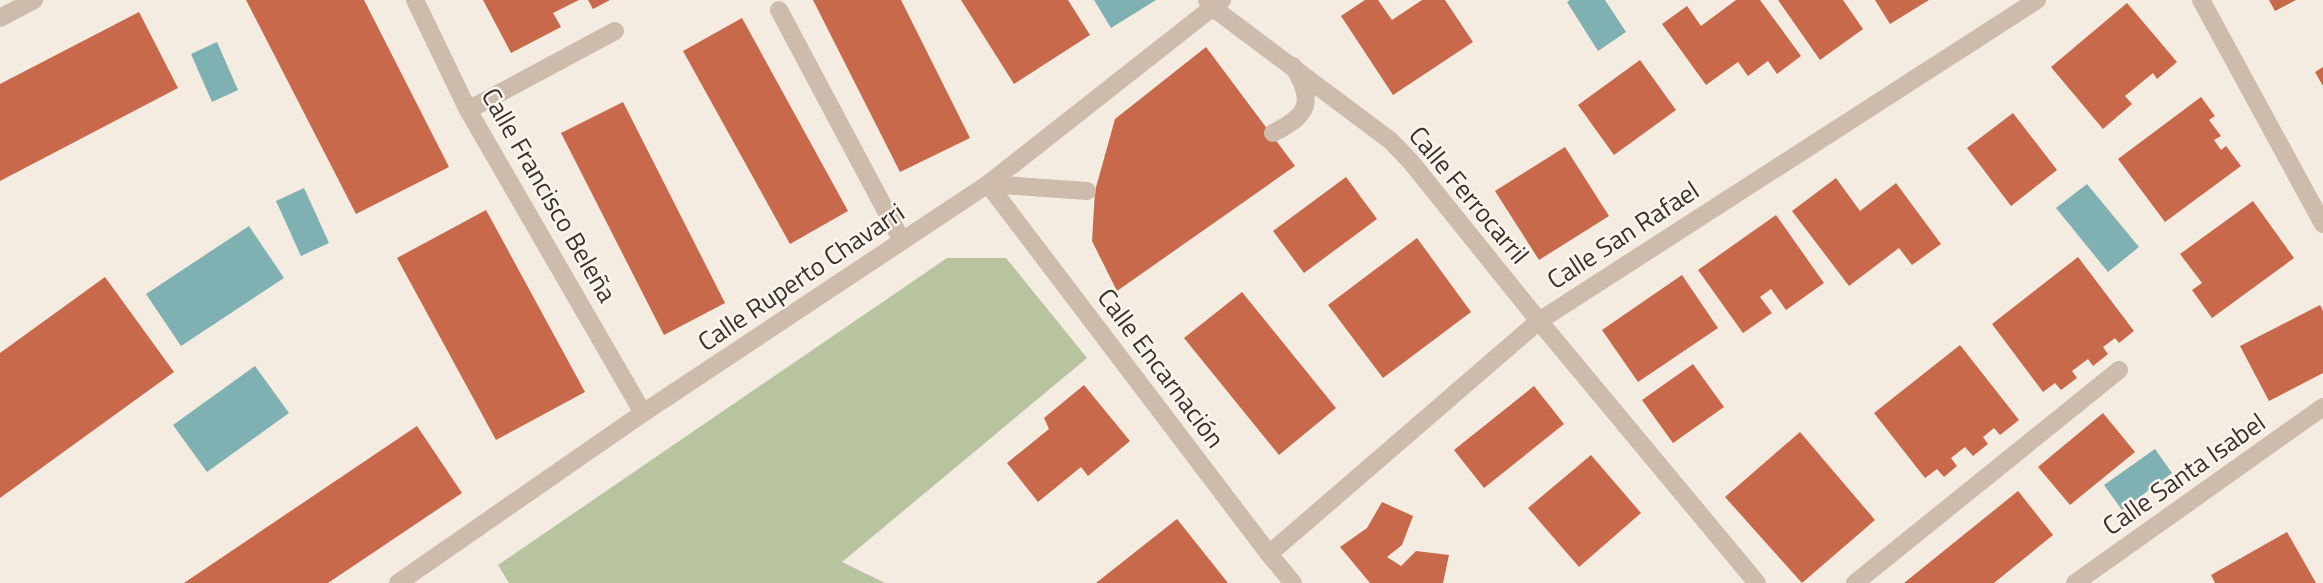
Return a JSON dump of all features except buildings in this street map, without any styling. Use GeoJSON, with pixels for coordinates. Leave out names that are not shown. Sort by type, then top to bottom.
{"type":"FeatureCollection","features":[{"type":"Feature","properties":{"kind":"street"},"geometry":{"type":"LineString","coordinates":[[0,18],[33,0]]}},
{"type":"Feature","properties":{"kind":"street","name":"Calle Francisco Beleña"},"geometry":{"type":"LineString","coordinates":[[415,0],[468,110],[643,413]]}},
{"type":"Feature","properties":{"kind":"street","name":"Calle San Rafael"},"geometry":{"type":"LineString","coordinates":[[1269,554],[1539,321],[2037,0]]}},
{"type":"Feature","properties":{"kind":"street"},"geometry":{"type":"LineString","coordinates":[[2201,0],[2323,224]]}},
{"type":"Feature","properties":{"kind":"street","name":"Calle Ferrocarril"},"geometry":{"type":"LineString","coordinates":[[1214,2],[1391,141],[1411,162],[1757,583]]}},
{"type":"Feature","properties":{"kind":"street","name":"Calle Ruperto Chavarri"},"geometry":{"type":"LineString","coordinates":[[398,583],[643,413],[988,184],[1214,2]]}},
{"type":"Feature","properties":{"kind":"street"},"geometry":{"type":"LineString","coordinates":[[779,10],[902,241]]}},
{"type":"Feature","properties":{"kind":"street"},"geometry":{"type":"LineString","coordinates":[[468,110],[615,31]]}},
{"type":"Feature","properties":{"kind":"street"},"geometry":{"type":"LineString","coordinates":[[1273,133],[1290,124],[1301,114],[1307,103],[1306,89],[1293,66]]}},
{"type":"Feature","properties":{"kind":"street"},"geometry":{"type":"LineString","coordinates":[[988,184],[1087,191]]}},
{"type":"Feature","properties":{"kind":"street","name":"Calle Encarnación"},"geometry":{"type":"LineString","coordinates":[[988,184],[1293,583]]}},
{"type":"Feature","properties":{"kind":"street"},"geometry":{"type":"LineString","coordinates":[[1856,583],[2119,370]]}},
{"type":"Feature","properties":{"kind":"street","name":"Calle Santa Isabel"},"geometry":{"type":"LineString","coordinates":[[2075,583],[2323,407]]}},
{"type":"Feature","properties":{"kind":"green space"},"geometry":{"type":"Polygon","coordinates":[[[947,258],[1006,258],[1087,358],[842,562],[885,583],[509,583],[498,565],[947,258]]]}},
{"type":"Feature","properties":{"kind":"water"},"geometry":{"type":"Polygon","coordinates":[[[1094,0],[1156,0],[1111,28],[1094,0]]]}},
{"type":"Feature","properties":{"kind":"water"},"geometry":{"type":"Polygon","coordinates":[[[1605,0],[1626,32],[1598,51],[1567,2],[1605,0]]]}},
{"type":"Feature","properties":{"kind":"water"},"geometry":{"type":"Polygon","coordinates":[[[217,42],[238,90],[212,102],[191,54],[217,42]]]}},
{"type":"Feature","properties":{"kind":"water"},"geometry":{"type":"Polygon","coordinates":[[[2087,184],[2139,247],[2108,272],[2056,208],[2087,184]]]}},
{"type":"Feature","properties":{"kind":"water"},"geometry":{"type":"Polygon","coordinates":[[[304,188],[329,243],[301,256],[276,201],[304,188]]]}},
{"type":"Feature","properties":{"kind":"water"},"geometry":{"type":"Polygon","coordinates":[[[249,226],[284,278],[181,346],[146,294],[249,226]]]}},
{"type":"Feature","properties":{"kind":"water"},"geometry":{"type":"Polygon","coordinates":[[[255,366],[289,413],[207,472],[173,425],[255,366]]]}},
{"type":"Feature","properties":{"kind":"water"},"geometry":{"type":"Polygon","coordinates":[[[2155,449],[2172,473],[2122,510],[2104,485],[2155,449]]]}}]}
